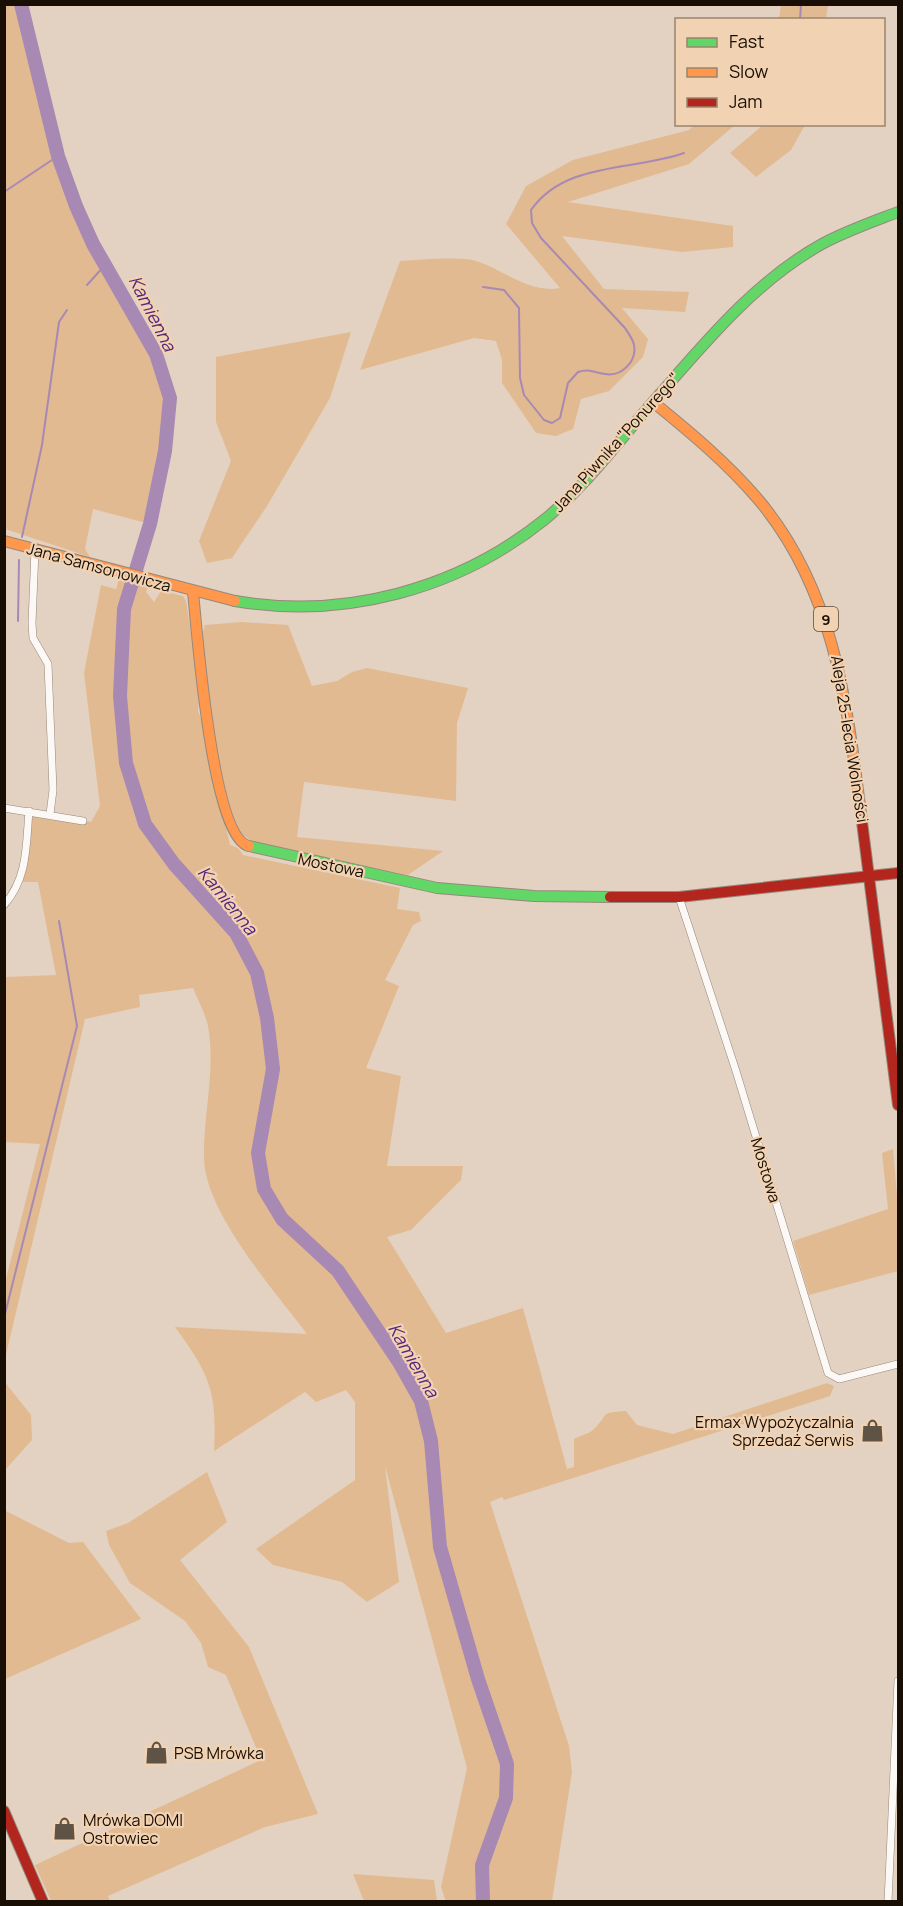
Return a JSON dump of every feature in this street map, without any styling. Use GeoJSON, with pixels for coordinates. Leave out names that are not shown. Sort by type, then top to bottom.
{"type":"FeatureCollection","features":[{"type":"Feature","properties":{"kind":"main road","name":"Jana Piwnika \"Ponurego\""},"geometry":{"type":"LineString","coordinates":[[193,592],[281,607],[319,606],[382,598],[446,578],[488,558],[544,519],[582,483],[728,317],[779,270],[810,249],[854,228],[898,212]]}},
{"type":"Feature","properties":{"kind":"main road","name":"Aleja 25-lecia Wolności"},"geometry":{"type":"LineString","coordinates":[[653,402],[705,446],[751,492],[794,551],[811,582],[839,659],[871,876],[898,1105]]}},
{"type":"Feature","properties":{"kind":"main road","name":"Jana Samsonowicza"},"geometry":{"type":"LineString","coordinates":[[4,541],[193,592]]}},
{"type":"Feature","properties":{"kind":"main road","name":"Mostowa"},"geometry":{"type":"LineString","coordinates":[[193,592],[212,760],[233,832],[243,845],[459,891],[545,897],[679,897],[898,873]]}},
{"type":"Feature","properties":{"kind":"main road"},"geometry":{"type":"LineString","coordinates":[[4,1811],[44,1902]]}},
{"type":"Feature","properties":{"kind":"street"},"geometry":{"type":"LineString","coordinates":[[35,550],[32,623],[33,638],[48,664],[53,790],[50,814]]}},
{"type":"Feature","properties":{"kind":"street"},"geometry":{"type":"LineString","coordinates":[[4,808],[83,821]]}},
{"type":"Feature","properties":{"kind":"street"},"geometry":{"type":"LineString","coordinates":[[4,905],[16,891],[23,875],[29,811]]}},
{"type":"Feature","properties":{"kind":"street","name":"Mostowa"},"geometry":{"type":"LineString","coordinates":[[679,897],[736,1071],[828,1372],[840,1379],[898,1364]]}},
{"type":"Feature","properties":{"kind":"street"},"geometry":{"type":"LineString","coordinates":[[888,1902],[898,1682]]}},
{"type":"Feature","properties":{"kind":"shaded area"},"geometry":{"type":"Polygon","coordinates":[[[21,4],[58,156],[76,206],[93,244],[156,354],[170,398],[165,451],[150,524],[93,509],[85,549],[90,557],[5,529],[4,5],[21,4]]]}},
{"type":"Feature","properties":{"kind":"shaded area"},"geometry":{"type":"Polygon","coordinates":[[[781,5],[828,5],[826,18],[779,18],[781,5]]]}},
{"type":"Feature","properties":{"kind":"shaded area"},"geometry":{"type":"Polygon","coordinates":[[[693,126],[734,126],[689,164],[568,202],[733,226],[733,247],[682,252],[562,236],[604,289],[689,292],[685,312],[622,308],[648,339],[643,357],[609,391],[581,399],[573,429],[556,436],[536,433],[502,383],[502,360],[496,341],[474,338],[360,370],[400,261],[460,259],[476,261],[527,284],[549,289],[560,288],[506,224],[526,186],[573,160],[689,130],[693,126]]]}},
{"type":"Feature","properties":{"kind":"shaded area"},"geometry":{"type":"Polygon","coordinates":[[[762,126],[804,126],[791,150],[756,177],[730,153],[762,126]]]}},
{"type":"Feature","properties":{"kind":"shaded area"},"geometry":{"type":"Polygon","coordinates":[[[351,332],[330,398],[267,506],[232,558],[207,563],[199,541],[231,461],[216,422],[216,357],[351,332]]]}},
{"type":"Feature","properties":{"kind":"shaded area"},"geometry":{"type":"Polygon","coordinates":[[[119,579],[148,587],[146,592],[154,602],[161,591],[183,596],[186,601],[200,689],[198,711],[203,723],[230,845],[238,848],[243,855],[400,888],[397,909],[419,912],[421,921],[413,925],[385,980],[399,986],[366,1068],[401,1076],[387,1166],[463,1166],[461,1180],[411,1230],[387,1237],[446,1333],[523,1308],[567,1469],[574,1467],[574,1439],[593,1430],[609,1413],[626,1411],[637,1425],[673,1434],[827,1383],[834,1386],[830,1396],[504,1500],[502,1497],[490,1502],[569,1746],[572,1772],[552,1901],[446,1902],[441,1887],[467,1768],[385,1466],[399,1582],[367,1602],[342,1582],[273,1565],[256,1549],[355,1480],[355,1402],[346,1390],[316,1402],[305,1392],[214,1451],[214,1413],[209,1385],[196,1358],[175,1327],[307,1334],[244,1251],[216,1203],[208,1181],[204,1142],[210,1076],[210,1043],[207,1021],[193,988],[139,995],[140,1007],[85,1019],[5,1359],[5,1283],[40,1144],[5,1142],[5,977],[56,975],[38,882],[21,882],[29,811],[91,822],[100,806],[84,673],[101,585],[116,589],[119,579]]]}},
{"type":"Feature","properties":{"kind":"shaded area"},"geometry":{"type":"Polygon","coordinates":[[[242,622],[288,625],[312,686],[337,681],[352,672],[367,668],[468,688],[457,723],[456,801],[304,782],[297,837],[443,851],[408,875],[258,845],[240,833],[231,816],[216,746],[202,635],[205,625],[242,622]]]}},
{"type":"Feature","properties":{"kind":"shaded area"},"geometry":{"type":"Polygon","coordinates":[[[893,1149],[898,1208],[898,1271],[809,1295],[793,1241],[888,1209],[882,1153],[893,1149]]]}},
{"type":"Feature","properties":{"kind":"shaded area"},"geometry":{"type":"Polygon","coordinates":[[[4,1381],[31,1415],[32,1440],[5,1470],[4,1381]]]}},
{"type":"Feature","properties":{"kind":"shaded area"},"geometry":{"type":"Polygon","coordinates":[[[207,1472],[227,1522],[180,1560],[249,1647],[318,1814],[265,1827],[108,1896],[110,1901],[51,1901],[35,1865],[261,1760],[226,1675],[208,1667],[201,1643],[185,1621],[130,1583],[109,1545],[106,1531],[128,1523],[207,1472]]]}},
{"type":"Feature","properties":{"kind":"shaded area"},"geometry":{"type":"Polygon","coordinates":[[[4,1510],[69,1543],[83,1542],[141,1619],[5,1679],[4,1510]]]}},
{"type":"Feature","properties":{"kind":"shaded area"},"geometry":{"type":"Polygon","coordinates":[[[353,1874],[434,1880],[437,1901],[364,1901],[353,1874]]]}},
{"type":"Feature","properties":{"kind":"waterway","name":"Kamienna"},"geometry":{"type":"LineString","coordinates":[[21,4],[58,156],[76,206],[93,244],[156,354],[170,398],[165,451],[150,524],[124,609],[120,696],[126,763],[145,824],[174,864],[236,933],[257,973],[267,1018],[273,1069],[258,1153],[264,1189],[282,1219],[338,1271],[399,1362],[421,1401],[431,1441],[440,1547],[478,1679],[507,1764],[506,1798],[482,1865],[483,1902]]}},
{"type":"Feature","properties":{"kind":"waterway"},"geometry":{"type":"LineString","coordinates":[[800,18],[801,4]]}},
{"type":"Feature","properties":{"kind":"waterway"},"geometry":{"type":"LineString","coordinates":[[483,287],[504,290],[519,308],[520,378],[524,395],[544,420],[552,423],[560,418],[568,383],[578,372],[586,370],[605,374],[617,373],[631,362],[634,345],[625,328],[541,238],[532,223],[531,210],[545,194],[581,175],[684,153]]}},
{"type":"Feature","properties":{"kind":"waterway"},"geometry":{"type":"LineString","coordinates":[[4,192],[58,156]]}},
{"type":"Feature","properties":{"kind":"waterway"},"geometry":{"type":"LineString","coordinates":[[87,285],[106,264]]}},
{"type":"Feature","properties":{"kind":"waterway"},"geometry":{"type":"LineString","coordinates":[[22,537],[42,445],[59,322],[67,310]]}},
{"type":"Feature","properties":{"kind":"waterway"},"geometry":{"type":"LineString","coordinates":[[18,621],[19,560]]}},
{"type":"Feature","properties":{"kind":"waterway"},"geometry":{"type":"LineString","coordinates":[[4,1318],[77,1026],[59,921]]}},
{"type":"Feature","properties":{"kind":"traffic: fast"},"geometry":{"type":"LineString","coordinates":[[660,394],[696,352],[776,275],[831,239],[898,212]]}},
{"type":"Feature","properties":{"kind":"traffic: fast"},"geometry":{"type":"LineString","coordinates":[[235,601],[276,606],[317,606],[358,602],[398,594],[437,581],[475,564],[511,544],[559,507],[588,478],[653,402]]}},
{"type":"Feature","properties":{"kind":"traffic: fast"},"geometry":{"type":"LineString","coordinates":[[249,846],[437,888],[534,896],[610,897]]}},
{"type":"Feature","properties":{"kind":"traffic: slow"},"geometry":{"type":"LineString","coordinates":[[660,394],[653,402],[707,448],[757,498],[783,533],[804,570],[833,648],[850,730],[861,814]]}},
{"type":"Feature","properties":{"kind":"traffic: slow"},"geometry":{"type":"LineString","coordinates":[[4,541],[235,601]]}},
{"type":"Feature","properties":{"kind":"traffic: slow"},"geometry":{"type":"LineString","coordinates":[[193,592],[203,687],[216,772],[225,808],[236,834],[249,846]]}},
{"type":"Feature","properties":{"kind":"traffic: jam"},"geometry":{"type":"LineString","coordinates":[[861,814],[898,1105]]}},
{"type":"Feature","properties":{"kind":"traffic: jam"},"geometry":{"type":"LineString","coordinates":[[610,897],[679,897],[898,873]]}},
{"type":"Feature","properties":{"kind":"traffic: jam"},"geometry":{"type":"LineString","coordinates":[[4,1811],[43,1902]]}},
{"type":"Feature","properties":{"kind":"place","name":"Ermax Wypożyczalnia Sprzedaż Serwis"},"geometry":{"type":"Point","coordinates":[872,1431]}},
{"type":"Feature","properties":{"kind":"place","name":"PSB Mrówka"},"geometry":{"type":"Point","coordinates":[156,1753]}},
{"type":"Feature","properties":{"kind":"place","name":"Mrówka DOMI Ostrowiec"},"geometry":{"type":"Point","coordinates":[65,1829]}}]}
